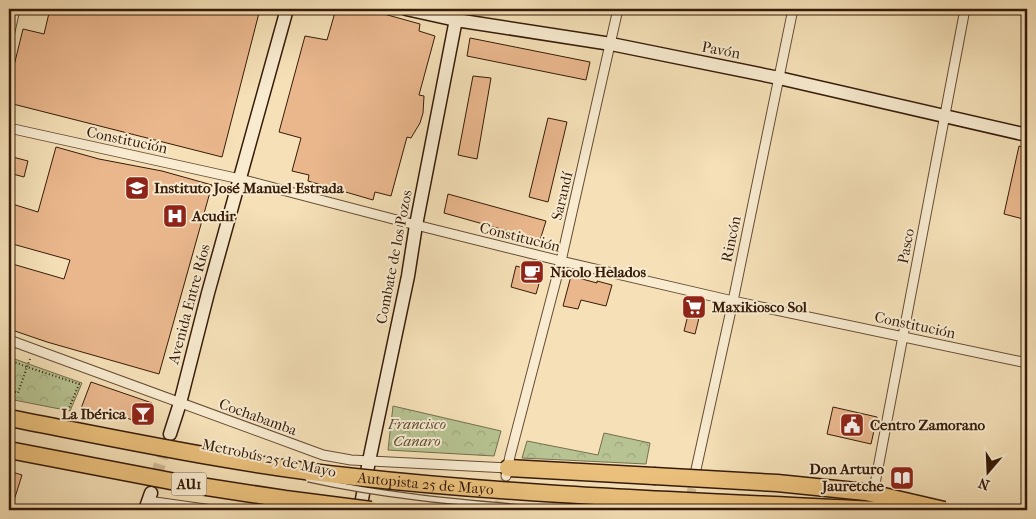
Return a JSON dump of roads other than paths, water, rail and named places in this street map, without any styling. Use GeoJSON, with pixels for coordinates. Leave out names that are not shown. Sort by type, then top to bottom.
{"type":"FeatureCollection","features":[{"type":"Feature","properties":{"kind":"highway","name":"Autopista 25 de Mayo"},"geometry":{"type":"LineString","coordinates":[[9,418],[192,454],[344,476],[479,489],[877,510]]}},
{"type":"Feature","properties":{"kind":"highway","name":"Autopista 25 de Mayo"},"geometry":{"type":"LineString","coordinates":[[9,450],[181,483],[371,510]]}},
{"type":"Feature","properties":{"kind":"highway"},"geometry":{"type":"LineString","coordinates":[[507,472],[654,476],[776,483],[866,492],[944,510]]}},
{"type":"Feature","properties":{"kind":"street"},"geometry":{"type":"LineString","coordinates":[[9,36],[15,9]]}},
{"type":"Feature","properties":{"kind":"street","name":"Avenida Entre Ríos"},"geometry":{"type":"LineString","coordinates":[[170,434],[287,9]]}},
{"type":"Feature","properties":{"kind":"street","name":"Pavón"},"geometry":{"type":"LineString","coordinates":[[406,9],[457,15],[779,78],[1027,135]]}},
{"type":"Feature","properties":{"kind":"street","name":"Sarandí"},"geometry":{"type":"LineString","coordinates":[[507,472],[561,261],[618,9]]}},
{"type":"Feature","properties":{"kind":"street","name":"Rincón"},"geometry":{"type":"LineString","coordinates":[[695,474],[793,9]]}},
{"type":"Feature","properties":{"kind":"street","name":"Pasco"},"geometry":{"type":"LineString","coordinates":[[874,488],[965,9]]}},
{"type":"Feature","properties":{"kind":"street","name":"Combate de los Pozos"},"geometry":{"type":"LineString","coordinates":[[360,510],[408,276],[416,225],[457,15]]}},
{"type":"Feature","properties":{"kind":"street","name":"Constitución"},"geometry":{"type":"LineString","coordinates":[[9,128],[240,180],[561,261],[1027,363]]}},
{"type":"Feature","properties":{"kind":"street","name":"Cochabamba"},"geometry":{"type":"LineString","coordinates":[[9,340],[323,455],[351,460],[507,472]]}},
{"type":"Feature","properties":{"kind":"street"},"geometry":{"type":"LineString","coordinates":[[148,501],[212,510]]}},
{"type":"Feature","properties":{"kind":"lane","name":"Metrobús 25 de Mayo"},"geometry":{"type":"LineString","coordinates":[[192,454],[284,474]]}},
{"type":"Feature","properties":{"kind":"lane","name":"Metrobús 25 de Mayo"},"geometry":{"type":"LineString","coordinates":[[303,478],[349,488],[396,495],[550,510]]}},
{"type":"Feature","properties":{"kind":"tunnel"},"geometry":{"type":"LineString","coordinates":[[151,493],[167,441]]}},
{"type":"Feature","properties":{"kind":"tunnel"},"geometry":{"type":"LineString","coordinates":[[498,510],[506,476]]}},
{"type":"Feature","properties":{"kind":"tunnel"},"geometry":{"type":"LineString","coordinates":[[687,510],[695,476]]}},
{"type":"Feature","properties":{"kind":"place","name":"Instituto José Manuel Estrada"},"geometry":{"type":"Point","coordinates":[137,188]}},
{"type":"Feature","properties":{"kind":"place","name":"Acudir"},"geometry":{"type":"Point","coordinates":[175,216]}},
{"type":"Feature","properties":{"kind":"place","name":"Nicolo Helados"},"geometry":{"type":"Point","coordinates":[532,272]}},
{"type":"Feature","properties":{"kind":"place","name":"Maxikiosco Sol"},"geometry":{"type":"Point","coordinates":[694,307]}},
{"type":"Feature","properties":{"kind":"place","name":"La Ibérica"},"geometry":{"type":"Point","coordinates":[143,414]}},
{"type":"Feature","properties":{"kind":"place","name":"Centro Zamorano"},"geometry":{"type":"Point","coordinates":[852,425]}},
{"type":"Feature","properties":{"kind":"place","name":"Don Arturo Jauretche"},"geometry":{"type":"Point","coordinates":[902,478]}},
{"type":"Feature","properties":{"kind":"park label","name":"Francisco Canaro"},"geometry":{"type":"Point","coordinates":[417,432]}}]}
